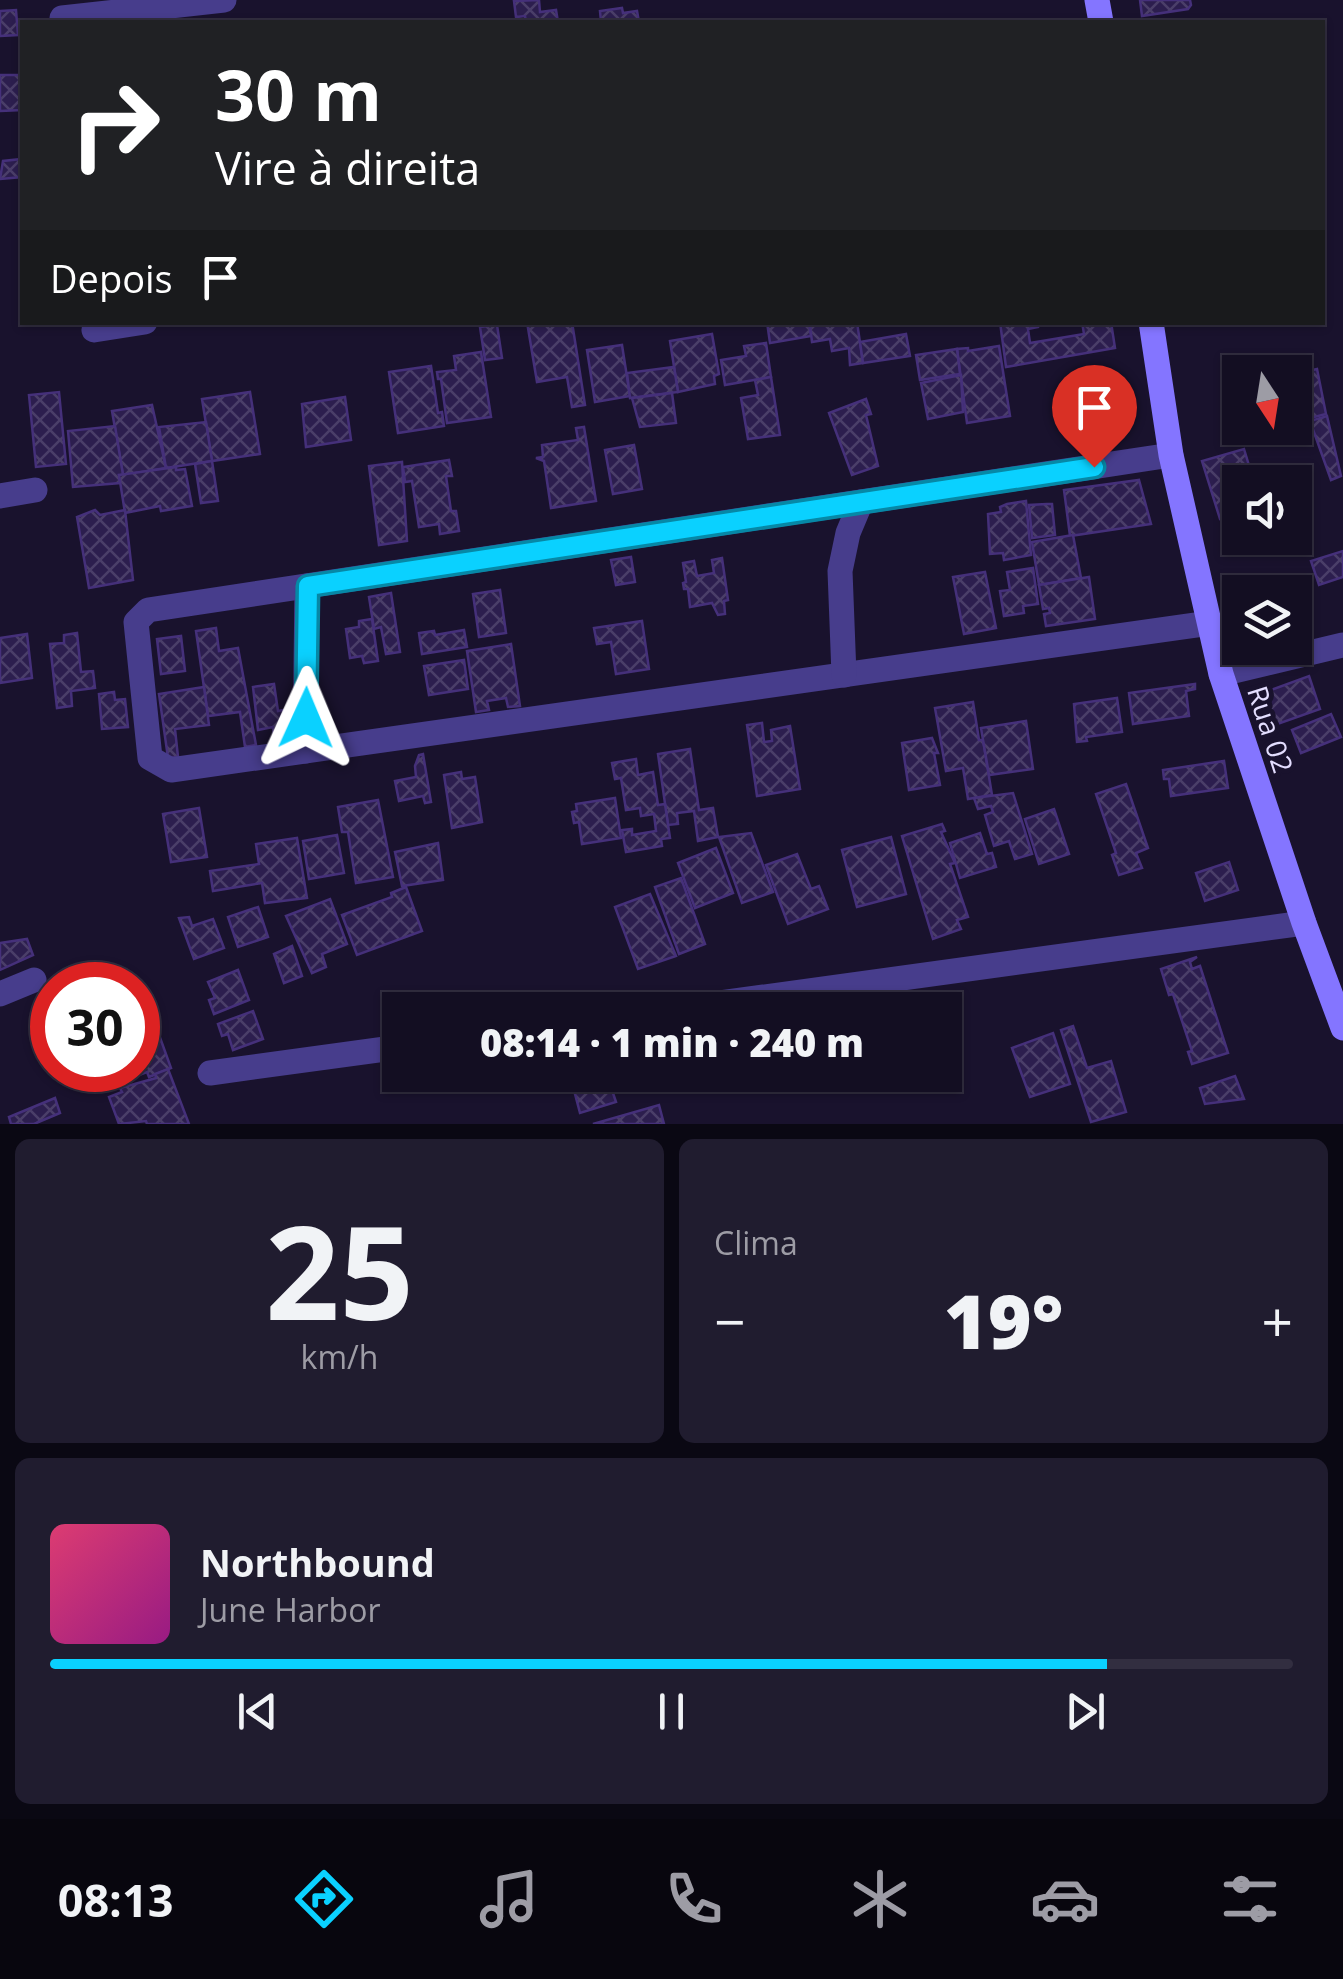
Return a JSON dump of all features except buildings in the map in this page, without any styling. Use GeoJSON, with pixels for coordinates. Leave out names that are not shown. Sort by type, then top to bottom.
{"type":"FeatureCollection","features":[{"type":"Feature","properties":{"kind":"street"},"geometry":{"type":"LineString","coordinates":[[62,18],[224,0]]}},
{"type":"Feature","properties":{"kind":"street"},"geometry":{"type":"LineString","coordinates":[[94,330],[126,325]]}},
{"type":"Feature","properties":{"kind":"street","name":"Rua 02"},"geometry":{"type":"LineString","coordinates":[[1151,325],[1172,455],[1221,674],[1304,923],[1340,1014]]}},
{"type":"Feature","properties":{"kind":"street"},"geometry":{"type":"LineString","coordinates":[[1172,455],[148,610],[136,622],[150,758],[171,770],[1210,623]]}},
{"type":"Feature","properties":{"kind":"street"},"geometry":{"type":"LineString","coordinates":[[0,496],[35,490]]}},
{"type":"Feature","properties":{"kind":"street"},"geometry":{"type":"LineString","coordinates":[[844,675],[840,571],[848,533],[861,502]]}},
{"type":"Feature","properties":{"kind":"street"},"geometry":{"type":"LineString","coordinates":[[305,751],[308,586]]}},
{"type":"Feature","properties":{"kind":"street"},"geometry":{"type":"LineString","coordinates":[[1221,674],[1343,645]]}},
{"type":"Feature","properties":{"kind":"street"},"geometry":{"type":"LineString","coordinates":[[800,992],[1304,923]]}},
{"type":"Feature","properties":{"kind":"street"},"geometry":{"type":"LineString","coordinates":[[0,994],[30,982]]}},
{"type":"Feature","properties":{"kind":"street"},"geometry":{"type":"LineString","coordinates":[[210,1073],[382,1049]]}},
{"type":"Feature","properties":{"kind":"route"},"geometry":{"type":"LineString","coordinates":[[306,718],[308,586],[1094,467]]}}]}
